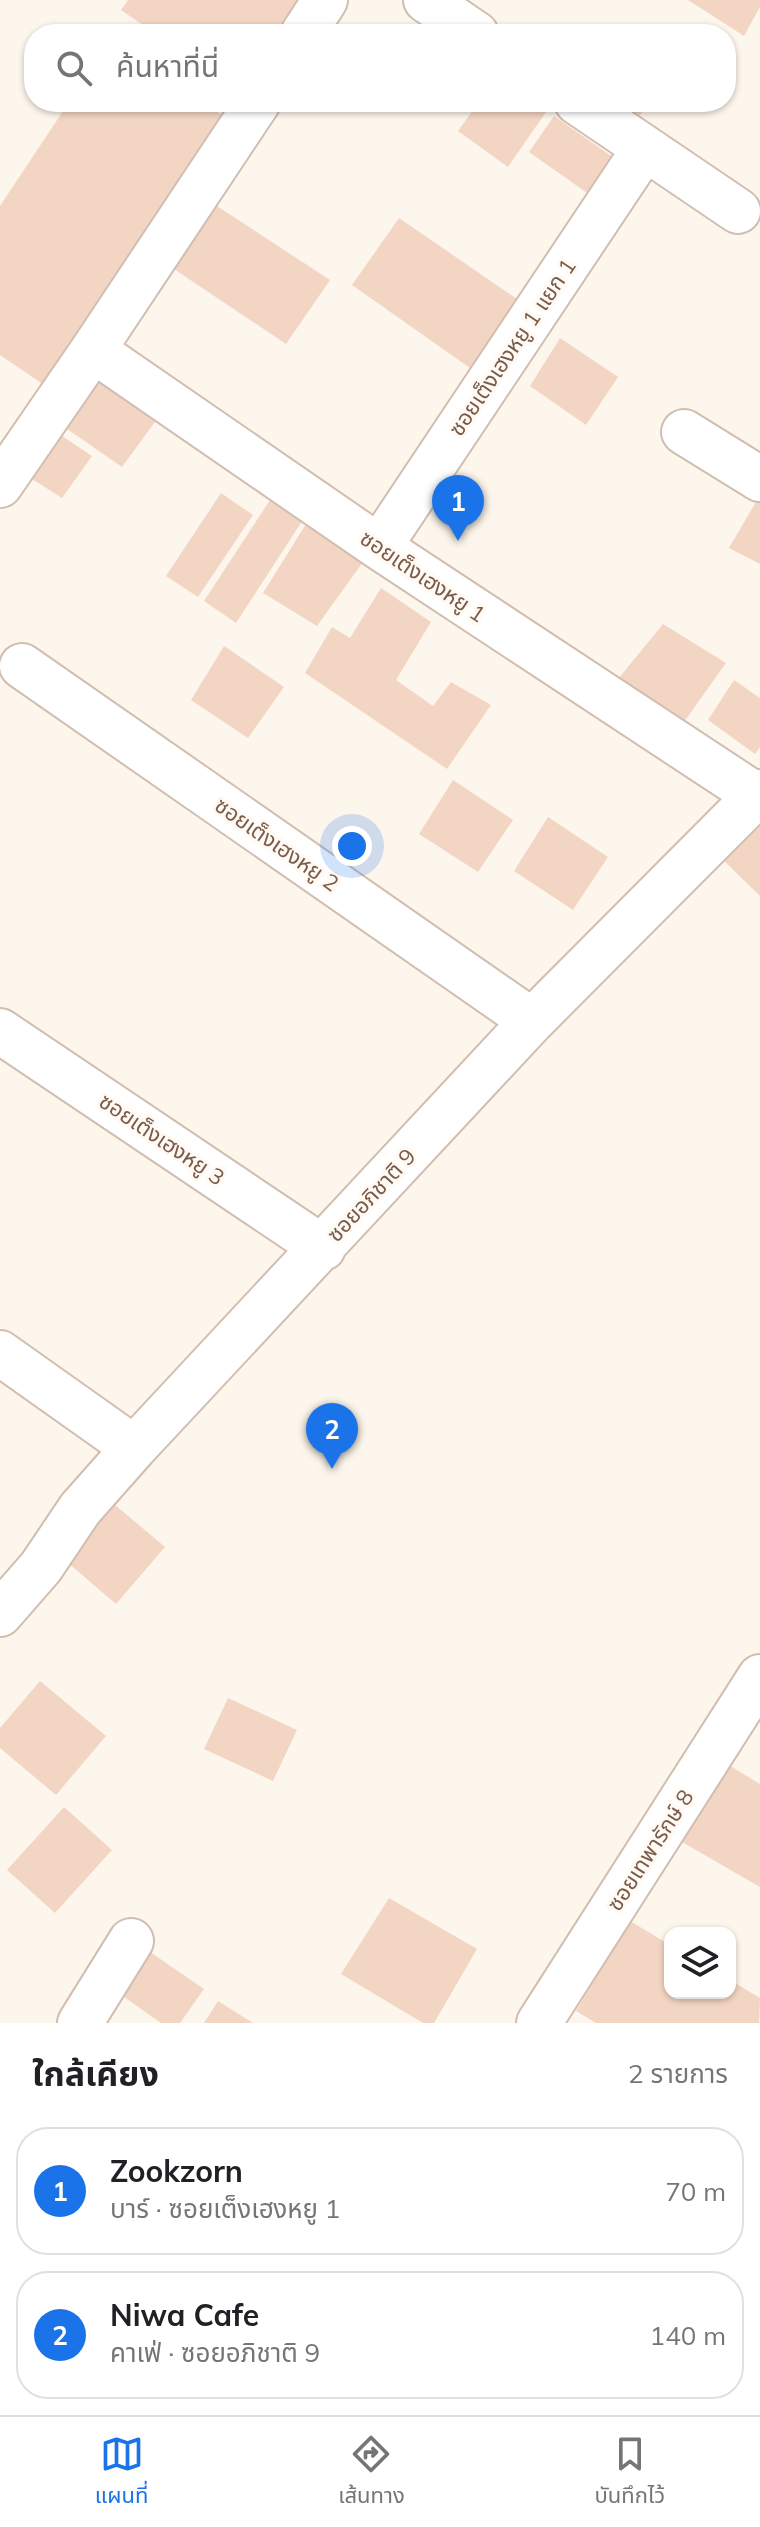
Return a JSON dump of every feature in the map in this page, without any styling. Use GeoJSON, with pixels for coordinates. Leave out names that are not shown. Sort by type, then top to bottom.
{"type":"FeatureCollection","features":[{"type":"Feature","properties":{"kind":"street"},"geometry":{"type":"LineString","coordinates":[[309,24],[325,0]]}},
{"type":"Feature","properties":{"kind":"street"},"geometry":{"type":"LineString","coordinates":[[426,0],[461,24]]}},
{"type":"Feature","properties":{"kind":"street"},"geometry":{"type":"LineString","coordinates":[[0,485],[251,112]]}},
{"type":"Feature","properties":{"kind":"street"},"geometry":{"type":"LineString","coordinates":[[592,112],[738,211]]}},
{"type":"Feature","properties":{"kind":"street","name":"ซอยเต็งเฮงหยู 1 แยก 1"},"geometry":{"type":"LineString","coordinates":[[379,547],[645,148]]}},
{"type":"Feature","properties":{"kind":"street","name":"ซอยเต็งเฮงหยู 1"},"geometry":{"type":"LineString","coordinates":[[93,350],[379,547],[758,794]]}},
{"type":"Feature","properties":{"kind":"street"},"geometry":{"type":"LineString","coordinates":[[684,432],[760,479]]}},
{"type":"Feature","properties":{"kind":"street","name":"ซอยเต็งเฮงหยู 2"},"geometry":{"type":"LineString","coordinates":[[22,666],[532,1021]]}},
{"type":"Feature","properties":{"kind":"street","name":"ซอยอภิชาติ 9"},"geometry":{"type":"LineString","coordinates":[[0,1614],[41,1567],[80,1509],[134,1448],[532,1021],[758,794]]}},
{"type":"Feature","properties":{"kind":"street","name":"ซอยเต็งเฮงหยู 3"},"geometry":{"type":"LineString","coordinates":[[0,1031],[323,1248]]}},
{"type":"Feature","properties":{"kind":"street"},"geometry":{"type":"LineString","coordinates":[[0,1353],[134,1448]]}},
{"type":"Feature","properties":{"kind":"street","name":"ซอยเทพารักษ์ 8"},"geometry":{"type":"LineString","coordinates":[[539,2023],[760,1677]]}},
{"type":"Feature","properties":{"kind":"street"},"geometry":{"type":"LineString","coordinates":[[80,2023],[131,1941]]}},
{"type":"Feature","properties":{"kind":"building"},"geometry":{"type":"Polygon","coordinates":[[[128,0],[300,0],[284,24],[141,24],[121,10],[128,0]]]}},
{"type":"Feature","properties":{"kind":"building"},"geometry":{"type":"Polygon","coordinates":[[[688,0],[760,0],[760,7],[744,36],[736,31],[736,24],[725,24],[688,0]]]}},
{"type":"Feature","properties":{"kind":"building"},"geometry":{"type":"Polygon","coordinates":[[[62,112],[217,112],[225,117],[44,385],[0,355],[0,206],[62,112]]]}},
{"type":"Feature","properties":{"kind":"building"},"geometry":{"type":"Polygon","coordinates":[[[472,112],[546,112],[508,167],[458,131],[472,112]]]}},
{"type":"Feature","properties":{"kind":"building"},"geometry":{"type":"Polygon","coordinates":[[[554,116],[617,160],[590,195],[529,152],[554,116]]]}},
{"type":"Feature","properties":{"kind":"building"},"geometry":{"type":"Polygon","coordinates":[[[217,206],[330,280],[286,344],[174,269],[217,206]]]}},
{"type":"Feature","properties":{"kind":"building"},"geometry":{"type":"Polygon","coordinates":[[[399,218],[517,299],[470,368],[352,285],[399,218]]]}},
{"type":"Feature","properties":{"kind":"building"},"geometry":{"type":"Polygon","coordinates":[[[560,338],[618,377],[586,425],[530,386],[560,338]]]}},
{"type":"Feature","properties":{"kind":"building"},"geometry":{"type":"Polygon","coordinates":[[[96,366],[163,411],[122,467],[60,424],[96,366]]]}},
{"type":"Feature","properties":{"kind":"building"},"geometry":{"type":"Polygon","coordinates":[[[53,430],[92,456],[62,498],[24,474],[53,430]]]}},
{"type":"Feature","properties":{"kind":"building"},"geometry":{"type":"Polygon","coordinates":[[[276,491],[308,512],[236,623],[204,601],[276,491]]]}},
{"type":"Feature","properties":{"kind":"building"},"geometry":{"type":"Polygon","coordinates":[[[221,493],[253,515],[198,597],[166,576],[221,493]]]}},
{"type":"Feature","properties":{"kind":"building"},"geometry":{"type":"Polygon","coordinates":[[[760,495],[760,564],[729,548],[760,495]]]}},
{"type":"Feature","properties":{"kind":"building"},"geometry":{"type":"Polygon","coordinates":[[[311,516],[368,555],[317,626],[263,593],[311,516]]]}},
{"type":"Feature","properties":{"kind":"building"},"geometry":{"type":"Polygon","coordinates":[[[381,588],[431,622],[396,680],[433,706],[451,682],[491,705],[447,769],[305,673],[332,627],[350,638],[381,588]]]}},
{"type":"Feature","properties":{"kind":"building"},"geometry":{"type":"Polygon","coordinates":[[[663,624],[726,663],[679,729],[614,684],[663,624]]]}},
{"type":"Feature","properties":{"kind":"building"},"geometry":{"type":"Polygon","coordinates":[[[224,646],[284,687],[248,738],[191,700],[224,646]]]}},
{"type":"Feature","properties":{"kind":"building"},"geometry":{"type":"Polygon","coordinates":[[[734,680],[760,698],[760,747],[755,754],[708,720],[734,680]]]}},
{"type":"Feature","properties":{"kind":"building"},"geometry":{"type":"Polygon","coordinates":[[[453,780],[513,820],[478,872],[419,834],[453,780]]]}},
{"type":"Feature","properties":{"kind":"building"},"geometry":{"type":"Polygon","coordinates":[[[548,817],[608,857],[573,910],[514,871],[548,817]]]}},
{"type":"Feature","properties":{"kind":"building"},"geometry":{"type":"Polygon","coordinates":[[[760,818],[760,896],[720,857],[760,818]]]}},
{"type":"Feature","properties":{"kind":"building"},"geometry":{"type":"Polygon","coordinates":[[[108,1499],[165,1547],[116,1604],[60,1556],[108,1499]]]}},
{"type":"Feature","properties":{"kind":"building"},"geometry":{"type":"Polygon","coordinates":[[[40,1681],[106,1736],[56,1795],[0,1748],[0,1728],[40,1681]]]}},
{"type":"Feature","properties":{"kind":"building"},"geometry":{"type":"Polygon","coordinates":[[[228,1698],[297,1730],[273,1781],[204,1749],[228,1698]]]}},
{"type":"Feature","properties":{"kind":"building"},"geometry":{"type":"Polygon","coordinates":[[[727,1764],[760,1784],[760,1887],[682,1842],[727,1764]]]}},
{"type":"Feature","properties":{"kind":"building"},"geometry":{"type":"Polygon","coordinates":[[[64,1807],[112,1850],[55,1913],[7,1870],[64,1807]]]}},
{"type":"Feature","properties":{"kind":"building"},"geometry":{"type":"Polygon","coordinates":[[[389,1898],[477,1949],[434,2023],[423,2023],[341,1974],[389,1898]]]}},
{"type":"Feature","properties":{"kind":"building"},"geometry":{"type":"Polygon","coordinates":[[[630,1921],[664,1941],[664,1999],[736,1999],[736,1984],[760,1998],[759,2023],[596,2023],[576,2011],[630,1921]]]}},
{"type":"Feature","properties":{"kind":"building"},"geometry":{"type":"Polygon","coordinates":[[[147,1950],[204,1989],[180,2023],[161,2023],[117,1992],[147,1950]]]}},
{"type":"Feature","properties":{"kind":"building"},"geometry":{"type":"Polygon","coordinates":[[[218,2001],[253,2023],[204,2023],[218,2001]]]}},
{"type":"Feature","properties":{"kind":"place","name":"Zookzorn"},"geometry":{"type":"Point","coordinates":[458,541]}},
{"type":"Feature","properties":{"kind":"place","name":"Niwa Cafe"},"geometry":{"type":"Point","coordinates":[332,1469]}}]}
